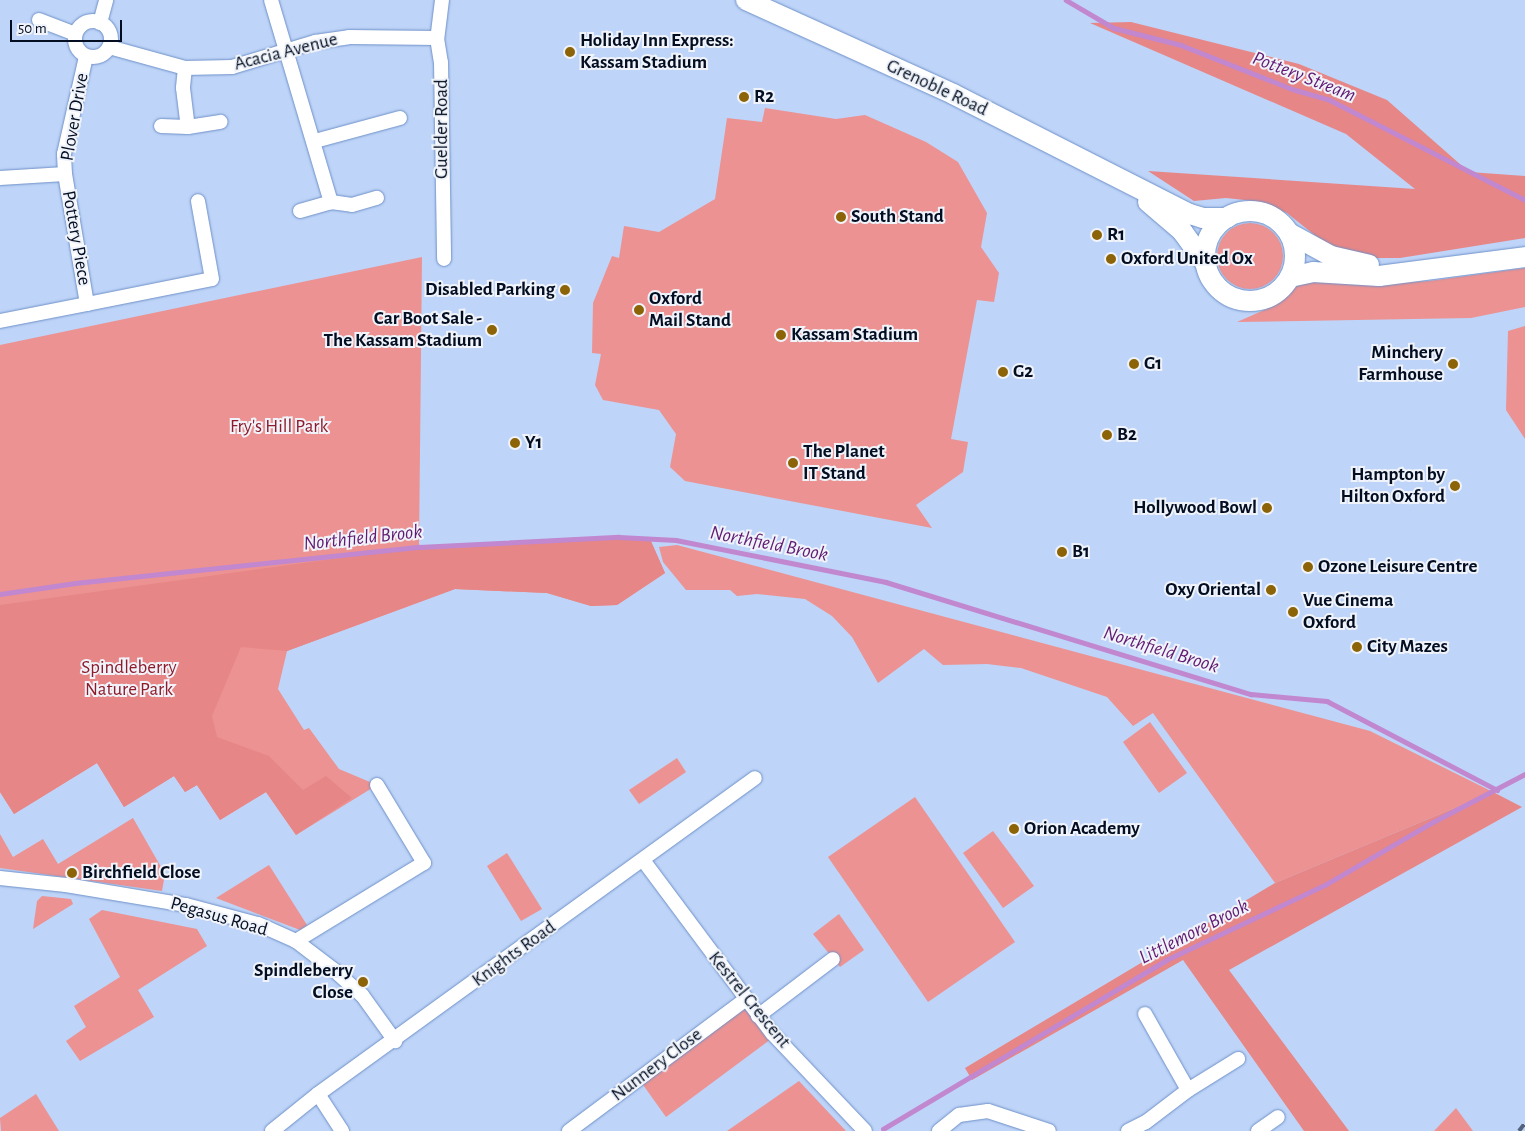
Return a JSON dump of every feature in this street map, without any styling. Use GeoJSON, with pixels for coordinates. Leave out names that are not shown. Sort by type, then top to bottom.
{"type":"FeatureCollection","features":[{"type":"Feature","properties":{"kind":"street"},"geometry":{"type":"LineString","coordinates":[[100,23],[106,0]]}},
{"type":"Feature","properties":{"kind":"street"},"geometry":{"type":"LineString","coordinates":[[270,0],[315,141],[331,202]]}},
{"type":"Feature","properties":{"kind":"street","name":"Guelder Road"},"geometry":{"type":"LineString","coordinates":[[442,0],[437,38],[441,62],[444,259]]}},
{"type":"Feature","properties":{"kind":"street","name":"Grenoble Road"},"geometry":{"type":"LineString","coordinates":[[746,0],[954,94],[1124,183],[1190,214],[1203,218],[1227,218]]}},
{"type":"Feature","properties":{"kind":"street"},"geometry":{"type":"LineString","coordinates":[[39,20],[76,34]]}},
{"type":"Feature","properties":{"kind":"street"},"geometry":{"type":"LineString","coordinates":[[87,22],[100,23],[109,33],[109,47],[98,56],[86,56],[77,48],[76,34],[87,22]]}},
{"type":"Feature","properties":{"kind":"street","name":"Acacia Avenue"},"geometry":{"type":"LineString","coordinates":[[109,47],[185,68],[232,67],[286,51],[349,37],[437,38]]}},
{"type":"Feature","properties":{"kind":"street","name":"Plover Drive"},"geometry":{"type":"LineString","coordinates":[[0,178],[65,174],[64,154],[86,56]]}},
{"type":"Feature","properties":{"kind":"street"},"geometry":{"type":"LineString","coordinates":[[185,68],[183,88],[188,127]]}},
{"type":"Feature","properties":{"kind":"street"},"geometry":{"type":"LineString","coordinates":[[315,141],[400,118]]}},
{"type":"Feature","properties":{"kind":"street"},"geometry":{"type":"LineString","coordinates":[[161,126],[188,127],[222,122]]}},
{"type":"Feature","properties":{"kind":"street","name":"Pottery Piece"},"geometry":{"type":"LineString","coordinates":[[0,321],[87,304],[65,174]]}},
{"type":"Feature","properties":{"kind":"street","name":"Grenoble Road"},"geometry":{"type":"LineString","coordinates":[[1124,183],[1182,231],[1206,264]]}},
{"type":"Feature","properties":{"kind":"street"},"geometry":{"type":"LineString","coordinates":[[300,211],[331,202],[352,205],[377,198]]}},
{"type":"Feature","properties":{"kind":"street"},"geometry":{"type":"LineString","coordinates":[[87,304],[212,279],[198,201]]}},
{"type":"Feature","properties":{"kind":"street"},"geometry":{"type":"LineString","coordinates":[[1413,271],[1353,263],[1330,256],[1289,233],[1271,218],[1254,212],[1227,218],[1210,236],[1206,264],[1215,286],[1230,297],[1243,300],[1270,296],[1290,277],[1314,272],[1379,276],[1525,257]]}},
{"type":"Feature","properties":{"kind":"street"},"geometry":{"type":"LineString","coordinates":[[1289,233],[1295,251],[1290,277]]}},
{"type":"Feature","properties":{"kind":"street","name":"Knights Road"},"geometry":{"type":"LineString","coordinates":[[272,1131],[318,1094],[396,1041],[755,778]]}},
{"type":"Feature","properties":{"kind":"street"},"geometry":{"type":"LineString","coordinates":[[296,941],[424,863],[376,785]]}},
{"type":"Feature","properties":{"kind":"street","name":"Kestrel Crescent"},"geometry":{"type":"LineString","coordinates":[[643,860],[758,1016],[865,1131]]}},
{"type":"Feature","properties":{"kind":"street","name":"Pegasus Road"},"geometry":{"type":"LineString","coordinates":[[0,878],[66,885],[186,905],[258,924],[296,941],[362,995],[396,1041]]}},
{"type":"Feature","properties":{"kind":"street"},"geometry":{"type":"LineString","coordinates":[[758,1016],[833,959]]}},
{"type":"Feature","properties":{"kind":"street","name":"Nunnery Close"},"geometry":{"type":"LineString","coordinates":[[569,1131],[745,1000]]}},
{"type":"Feature","properties":{"kind":"street"},"geometry":{"type":"LineString","coordinates":[[1145,1014],[1188,1090]]}},
{"type":"Feature","properties":{"kind":"street"},"geometry":{"type":"LineString","coordinates":[[1128,1131],[1149,1127],[1188,1090],[1238,1060]]}},
{"type":"Feature","properties":{"kind":"street"},"geometry":{"type":"LineString","coordinates":[[318,1094],[342,1131]]}},
{"type":"Feature","properties":{"kind":"street"},"geometry":{"type":"LineString","coordinates":[[939,1131],[959,1115],[988,1111],[1049,1131]]}},
{"type":"Feature","properties":{"kind":"street"},"geometry":{"type":"LineString","coordinates":[[1258,1131],[1278,1117]]}},
{"type":"Feature","properties":{"kind":"green space"},"geometry":{"type":"Polygon","coordinates":[[[1131,22],[1299,64],[1387,100],[1469,172],[1525,176],[1525,238],[1400,258],[1367,258],[1327,245],[1287,213],[1254,201],[1226,198],[1194,201],[1148,171],[1415,189],[1346,134],[1090,23],[1131,22]]]}},
{"type":"Feature","properties":{"kind":"green space","name":"Kassam Stadium"},"geometry":{"type":"Polygon","coordinates":[[[765,108],[836,119],[865,115],[926,142],[958,162],[987,213],[981,247],[999,273],[994,302],[977,300],[951,439],[968,442],[963,472],[916,505],[932,528],[685,481],[670,467],[676,434],[659,410],[603,400],[595,385],[601,354],[592,353],[593,303],[612,256],[619,258],[624,226],[659,232],[715,199],[727,118],[762,122],[765,108]]]}},
{"type":"Feature","properties":{"kind":"green space"},"geometry":{"type":"Polygon","coordinates":[[[1256,223],[1274,232],[1281,243],[1283,256],[1281,269],[1274,280],[1263,287],[1244,289],[1226,280],[1219,269],[1217,250],[1226,232],[1237,225],[1256,223]]]}},
{"type":"Feature","properties":{"kind":"green space","name":"Fry's Hill Park"},"geometry":{"type":"Polygon","coordinates":[[[422,257],[419,547],[619,537],[650,539],[665,573],[617,605],[591,606],[547,593],[455,589],[287,651],[278,689],[304,730],[309,728],[339,769],[377,785],[296,835],[266,792],[220,820],[197,785],[185,792],[174,776],[124,807],[97,763],[14,814],[0,792],[0,345],[422,257]]]}},
{"type":"Feature","properties":{"kind":"green space"},"geometry":{"type":"Polygon","coordinates":[[[1525,268],[1525,307],[1471,318],[1237,322],[1271,307],[1292,286],[1323,280],[1382,284],[1429,281],[1525,268]]]}},
{"type":"Feature","properties":{"kind":"green space"},"geometry":{"type":"Polygon","coordinates":[[[1525,326],[1525,439],[1506,410],[1508,331],[1525,326]]]}},
{"type":"Feature","properties":{"kind":"green space","name":"Spindleberry Nature Park"},"geometry":{"type":"Polygon","coordinates":[[[619,537],[650,539],[665,573],[617,605],[591,606],[547,593],[455,589],[287,651],[241,647],[212,716],[217,737],[269,756],[303,790],[326,776],[352,798],[296,835],[266,792],[220,820],[197,785],[185,792],[174,776],[124,807],[97,763],[14,814],[0,792],[0,605],[419,547],[619,537]]]}},
{"type":"Feature","properties":{"kind":"green space"},"geometry":{"type":"Polygon","coordinates":[[[677,545],[1370,731],[1493,792],[1275,883],[1153,713],[1133,726],[1107,697],[1021,668],[987,664],[943,665],[924,649],[878,683],[852,637],[832,616],[805,599],[757,594],[737,596],[730,590],[686,590],[663,562],[659,547],[677,545]]]}},
{"type":"Feature","properties":{"kind":"green space"},"geometry":{"type":"Polygon","coordinates":[[[1150,722],[1187,773],[1159,793],[1123,742],[1150,722]]]}},
{"type":"Feature","properties":{"kind":"green space"},"geometry":{"type":"Polygon","coordinates":[[[677,758],[686,772],[639,804],[629,790],[677,758]]]}},
{"type":"Feature","properties":{"kind":"green space"},"geometry":{"type":"Polygon","coordinates":[[[1493,792],[1522,807],[1229,970],[1349,1131],[1304,1131],[1183,960],[972,1080],[965,1068],[1275,883],[1493,792]]]}},
{"type":"Feature","properties":{"kind":"green space"},"geometry":{"type":"Polygon","coordinates":[[[915,797],[1015,942],[928,1002],[828,857],[915,797]]]}},
{"type":"Feature","properties":{"kind":"green space"},"geometry":{"type":"Polygon","coordinates":[[[133,818],[165,874],[162,891],[0,868],[0,834],[13,857],[43,839],[58,864],[133,818]]]}},
{"type":"Feature","properties":{"kind":"green space"},"geometry":{"type":"Polygon","coordinates":[[[993,831],[1034,886],[1003,908],[963,853],[993,831]]]}},
{"type":"Feature","properties":{"kind":"green space"},"geometry":{"type":"Polygon","coordinates":[[[507,853],[542,909],[521,921],[487,866],[507,853]]]}},
{"type":"Feature","properties":{"kind":"green space"},"geometry":{"type":"Polygon","coordinates":[[[269,865],[307,925],[300,930],[216,898],[269,865]]]}},
{"type":"Feature","properties":{"kind":"green space"},"geometry":{"type":"Polygon","coordinates":[[[42,896],[71,899],[73,904],[33,929],[37,901],[42,896]]]}},
{"type":"Feature","properties":{"kind":"green space"},"geometry":{"type":"Polygon","coordinates":[[[102,910],[197,929],[207,946],[138,990],[154,1017],[80,1061],[66,1041],[86,1027],[74,1006],[120,977],[89,919],[102,910]]]}},
{"type":"Feature","properties":{"kind":"green space"},"geometry":{"type":"Polygon","coordinates":[[[839,914],[864,950],[840,967],[813,934],[839,914]]]}},
{"type":"Feature","properties":{"kind":"green space"},"geometry":{"type":"Polygon","coordinates":[[[744,1005],[771,1039],[666,1117],[641,1082],[744,1005]]]}},
{"type":"Feature","properties":{"kind":"green space"},"geometry":{"type":"Polygon","coordinates":[[[799,1081],[846,1131],[727,1131],[799,1081]]]}},
{"type":"Feature","properties":{"kind":"green space"},"geometry":{"type":"Polygon","coordinates":[[[36,1094],[59,1131],[1,1131],[0,1118],[36,1094]]]}},
{"type":"Feature","properties":{"kind":"green space"},"geometry":{"type":"Polygon","coordinates":[[[1456,1108],[1473,1131],[1434,1131],[1456,1108]]]}},
{"type":"Feature","properties":{"kind":"waterway","name":"Pottery Stream"},"geometry":{"type":"LineString","coordinates":[[1066,0],[1114,28],[1181,45],[1292,89],[1330,100],[1525,200]]}},
{"type":"Feature","properties":{"kind":"waterway","name":"Northfield Brook"},"geometry":{"type":"LineString","coordinates":[[0,594],[75,583],[419,547],[619,537],[676,540],[886,582],[1251,694],[1327,701],[1497,790]]}},
{"type":"Feature","properties":{"kind":"waterway","name":"Littlemore Brook"},"geometry":{"type":"LineString","coordinates":[[883,1129],[1166,960],[1325,885],[1431,823],[1525,774]]}},
{"type":"Feature","properties":{"kind":"railway"},"geometry":{"type":"LineString","coordinates":[[1519,1131],[1525,1123]]}},
{"type":"Feature","properties":{"kind":"place","name":"Holiday Inn Express: Kassam Stadium"},"geometry":{"type":"Point","coordinates":[570,52]}},
{"type":"Feature","properties":{"kind":"place","name":"R2"},"geometry":{"type":"Point","coordinates":[744,97]}},
{"type":"Feature","properties":{"kind":"place","name":"South Stand"},"geometry":{"type":"Point","coordinates":[841,217]}},
{"type":"Feature","properties":{"kind":"place","name":"R1"},"geometry":{"type":"Point","coordinates":[1097,235]}},
{"type":"Feature","properties":{"kind":"place","name":"Oxford United Ox"},"geometry":{"type":"Point","coordinates":[1111,259]}},
{"type":"Feature","properties":{"kind":"place","name":"Disabled Parking"},"geometry":{"type":"Point","coordinates":[565,290]}},
{"type":"Feature","properties":{"kind":"place","name":"Oxford Mail Stand"},"geometry":{"type":"Point","coordinates":[639,310]}},
{"type":"Feature","properties":{"kind":"place","name":"Car Boot Sale - The Kassam Stadium"},"geometry":{"type":"Point","coordinates":[492,330]}},
{"type":"Feature","properties":{"kind":"place","name":"Kassam Stadium"},"geometry":{"type":"Point","coordinates":[781,335]}},
{"type":"Feature","properties":{"kind":"place","name":"G1"},"geometry":{"type":"Point","coordinates":[1134,364]}},
{"type":"Feature","properties":{"kind":"place","name":"Minchery Farmhouse"},"geometry":{"type":"Point","coordinates":[1453,364]}},
{"type":"Feature","properties":{"kind":"place","name":"G2"},"geometry":{"type":"Point","coordinates":[1003,372]}},
{"type":"Feature","properties":{"kind":"place","name":"B2"},"geometry":{"type":"Point","coordinates":[1107,435]}},
{"type":"Feature","properties":{"kind":"place","name":"Y1"},"geometry":{"type":"Point","coordinates":[515,443]}},
{"type":"Feature","properties":{"kind":"place","name":"The Planet IT Stand"},"geometry":{"type":"Point","coordinates":[793,463]}},
{"type":"Feature","properties":{"kind":"place","name":"Hampton by Hilton Oxford"},"geometry":{"type":"Point","coordinates":[1455,486]}},
{"type":"Feature","properties":{"kind":"place","name":"Hollywood Bowl"},"geometry":{"type":"Point","coordinates":[1267,508]}},
{"type":"Feature","properties":{"kind":"place","name":"B1"},"geometry":{"type":"Point","coordinates":[1062,552]}},
{"type":"Feature","properties":{"kind":"place","name":"Ozone Leisure Centre"},"geometry":{"type":"Point","coordinates":[1308,567]}},
{"type":"Feature","properties":{"kind":"place","name":"Oxy Oriental"},"geometry":{"type":"Point","coordinates":[1271,590]}},
{"type":"Feature","properties":{"kind":"place","name":"Vue Cinema Oxford"},"geometry":{"type":"Point","coordinates":[1293,612]}},
{"type":"Feature","properties":{"kind":"place","name":"City Mazes"},"geometry":{"type":"Point","coordinates":[1357,647]}},
{"type":"Feature","properties":{"kind":"place","name":"Orion Academy"},"geometry":{"type":"Point","coordinates":[1014,829]}},
{"type":"Feature","properties":{"kind":"place","name":"Birchfield Close"},"geometry":{"type":"Point","coordinates":[72,873]}},
{"type":"Feature","properties":{"kind":"place","name":"Spindleberry Close"},"geometry":{"type":"Point","coordinates":[363,982]}}]}
